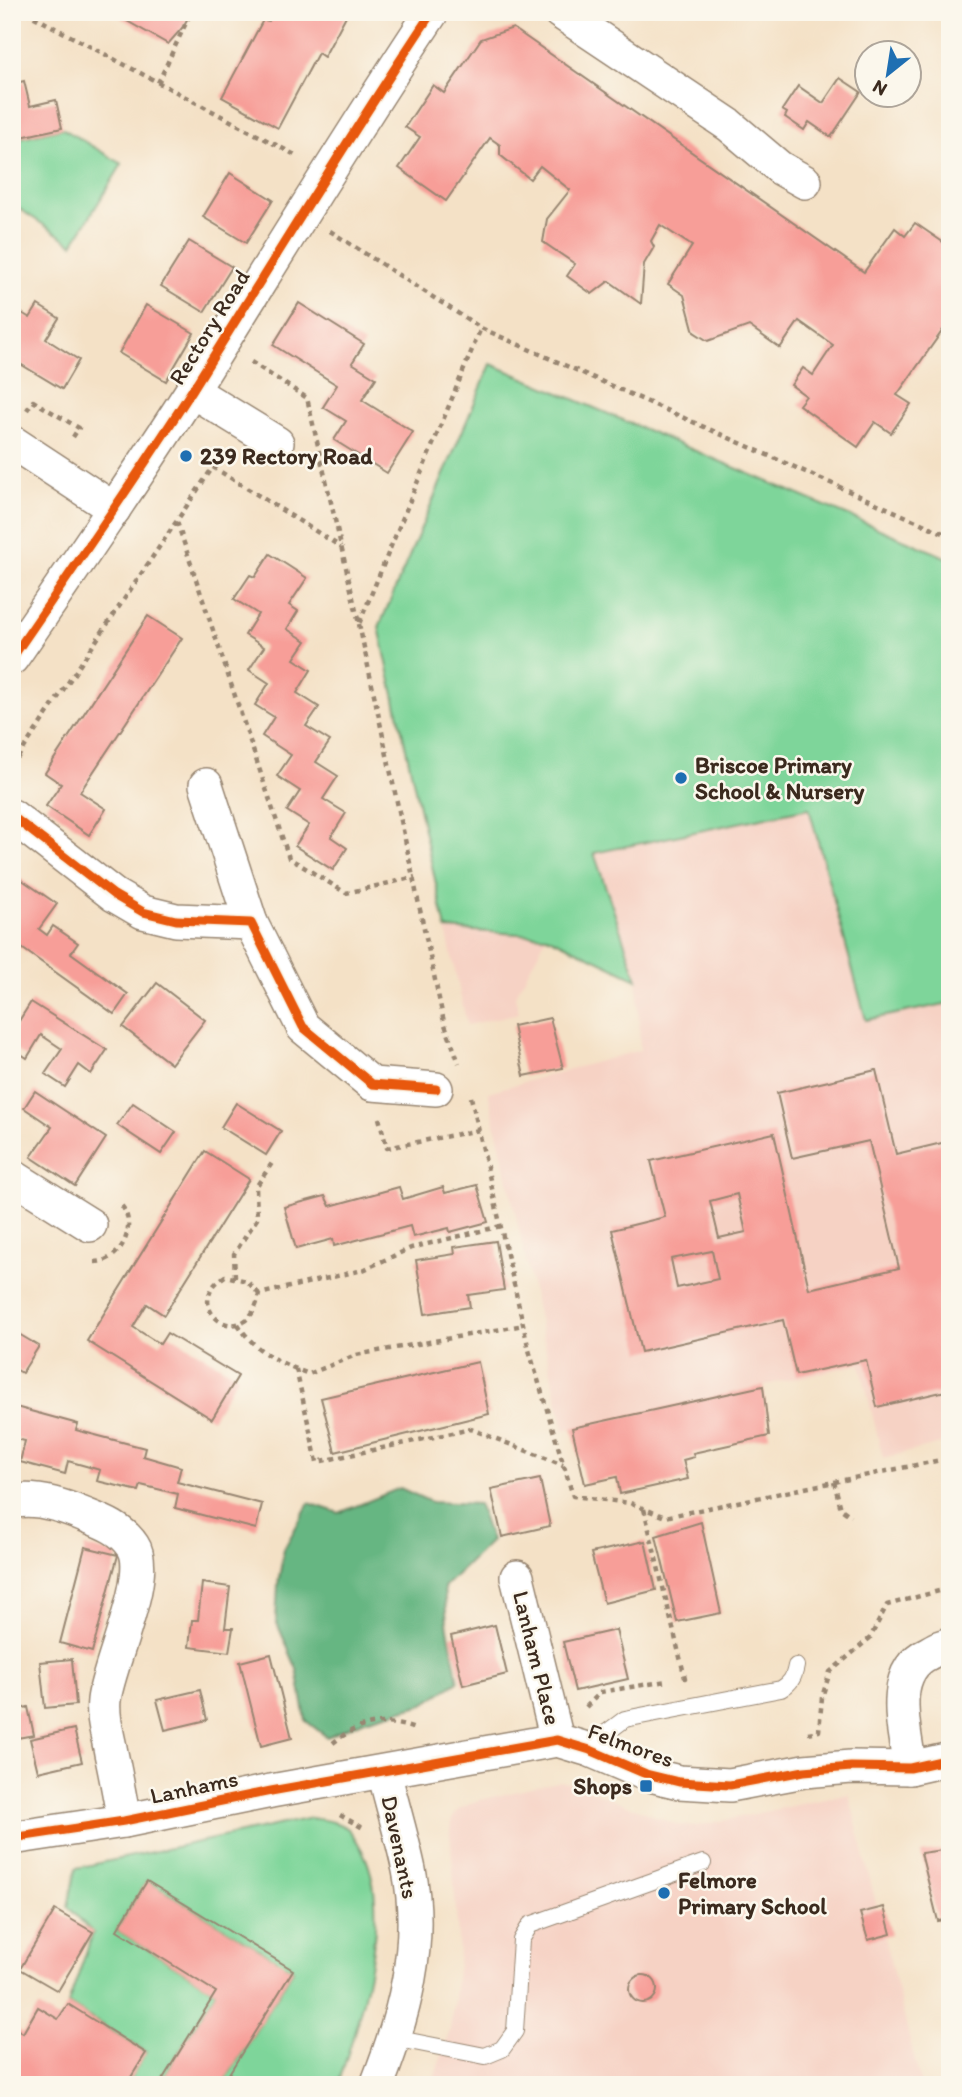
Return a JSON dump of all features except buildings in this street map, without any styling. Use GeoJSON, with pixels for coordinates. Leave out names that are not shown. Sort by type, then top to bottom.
{"type":"FeatureCollection","features":[{"type":"Feature","properties":{"kind":"street","name":"Rectory Road"},"geometry":{"type":"LineString","coordinates":[[12,658],[191,391],[432,12]]}},
{"type":"Feature","properties":{"kind":"street"},"geometry":{"type":"LineString","coordinates":[[560,12],[729,125],[780,168],[806,182]]}},
{"type":"Feature","properties":{"kind":"street"},"geometry":{"type":"LineString","coordinates":[[191,391],[277,443]]}},
{"type":"Feature","properties":{"kind":"street"},"geometry":{"type":"LineString","coordinates":[[12,442],[114,509]]}},
{"type":"Feature","properties":{"kind":"street"},"geometry":{"type":"LineString","coordinates":[[206,785],[251,923],[303,1027],[372,1084],[436,1089]]}},
{"type":"Feature","properties":{"kind":"street"},"geometry":{"type":"LineString","coordinates":[[12,816],[114,895],[143,912],[176,920],[251,923]]}},
{"type":"Feature","properties":{"kind":"street"},"geometry":{"type":"LineString","coordinates":[[12,1176],[90,1225]]}},
{"type":"Feature","properties":{"kind":"street"},"geometry":{"type":"LineString","coordinates":[[12,1502],[19,1500],[46,1503],[73,1510],[108,1524],[125,1536],[135,1548],[139,1566],[134,1592],[104,1700],[104,1723],[124,1821]]}},
{"type":"Feature","properties":{"kind":"street","name":"Lanham Place"},"geometry":{"type":"LineString","coordinates":[[517,1577],[557,1740]]}},
{"type":"Feature","properties":{"kind":"street"},"geometry":{"type":"LineString","coordinates":[[911,1768],[902,1710],[903,1688],[914,1663],[923,1656],[950,1645]]}},
{"type":"Feature","properties":{"kind":"street","name":"Felmores"},"geometry":{"type":"LineString","coordinates":[[383,1772],[557,1740],[590,1750],[646,1774],[679,1782],[717,1785],[804,1771],[851,1767],[911,1768],[950,1759]]}},
{"type":"Feature","properties":{"kind":"street","name":"Lanhams"},"geometry":{"type":"LineString","coordinates":[[12,1839],[124,1821],[271,1791],[383,1772]]}},
{"type":"Feature","properties":{"kind":"street","name":"Davenants"},"geometry":{"type":"LineString","coordinates":[[377,2085],[406,1999],[414,1948],[414,1912],[409,1872],[383,1772]]}},
{"type":"Feature","properties":{"kind":"lane"},"geometry":{"type":"LineString","coordinates":[[590,1750],[606,1732],[625,1719],[781,1689],[788,1685],[794,1676],[796,1666]]}},
{"type":"Feature","properties":{"kind":"lane"},"geometry":{"type":"LineString","coordinates":[[394,2038],[485,2056],[502,2049],[515,2031],[521,1940],[530,1925],[703,1863]]}},
{"type":"Feature","properties":{"kind":"path"},"geometry":{"type":"LineString","coordinates":[[25,12],[300,157]]}},
{"type":"Feature","properties":{"kind":"path"},"geometry":{"type":"LineString","coordinates":[[158,82],[191,12]]}},
{"type":"Feature","properties":{"kind":"path"},"geometry":{"type":"LineString","coordinates":[[325,228],[481,328],[950,536]]}},
{"type":"Feature","properties":{"kind":"path"},"geometry":{"type":"LineString","coordinates":[[359,624],[481,328]]}},
{"type":"Feature","properties":{"kind":"path"},"geometry":{"type":"LineString","coordinates":[[307,398],[415,877],[444,1022],[461,1066]]}},
{"type":"Feature","properties":{"kind":"path"},"geometry":{"type":"LineString","coordinates":[[12,765],[213,467],[341,547]]}},
{"type":"Feature","properties":{"kind":"path"},"geometry":{"type":"LineString","coordinates":[[177,522],[289,858],[346,893],[415,877]]}},
{"type":"Feature","properties":{"kind":"path"},"geometry":{"type":"LineString","coordinates":[[469,1088],[524,1325],[573,1496],[630,1503],[665,1517],[948,1458],[950,1472]]}},
{"type":"Feature","properties":{"kind":"path"},"geometry":{"type":"LineString","coordinates":[[369,1115],[379,1117],[387,1148],[479,1130]]}},
{"type":"Feature","properties":{"kind":"path"},"geometry":{"type":"LineString","coordinates":[[235,1276],[234,1254],[257,1219],[256,1187],[274,1160]]}},
{"type":"Feature","properties":{"kind":"path"},"geometry":{"type":"LineString","coordinates":[[259,1294],[363,1270],[411,1248],[501,1226]]}},
{"type":"Feature","properties":{"kind":"path"},"geometry":{"type":"LineString","coordinates":[[225,1276],[235,1276],[247,1281],[259,1294],[253,1315],[245,1322],[232,1325],[218,1321],[210,1311],[208,1300],[213,1286],[225,1276]]}},
{"type":"Feature","properties":{"kind":"path"},"geometry":{"type":"LineString","coordinates":[[238,1324],[249,1342],[280,1363],[309,1374],[356,1355],[524,1325]]}},
{"type":"Feature","properties":{"kind":"path"},"geometry":{"type":"LineString","coordinates":[[296,1368],[317,1462],[471,1429],[564,1466]]}},
{"type":"Feature","properties":{"kind":"path"},"geometry":{"type":"LineString","coordinates":[[834,1482],[841,1509],[851,1516]]}},
{"type":"Feature","properties":{"kind":"path"},"geometry":{"type":"LineString","coordinates":[[579,1708],[587,1707],[601,1692],[685,1678],[644,1508]]}},
{"type":"Feature","properties":{"kind":"path"},"geometry":{"type":"LineString","coordinates":[[334,1813],[343,1815],[368,1833]]}},
{"type":"Feature","properties":{"kind":"shaded area","name":"Briscoe Primary School & Nursery"},"geometry":{"type":"Polygon","coordinates":[[[491,364],[950,559],[950,1442],[883,1458],[860,1364],[564,1430],[488,1092],[640,1050],[637,979],[547,936],[515,996],[519,1013],[467,1025],[379,627],[491,364]]]}},
{"type":"Feature","properties":{"kind":"shaded area","name":"Felmore Primary School"},"geometry":{"type":"Polygon","coordinates":[[[561,1781],[675,1824],[689,1826],[849,1794],[921,2085],[432,2085],[450,2030],[459,1953],[451,1821],[458,1810],[476,1801],[561,1781]]]}},
{"type":"Feature","properties":{"kind":"green space"},"geometry":{"type":"Polygon","coordinates":[[[62,128],[122,164],[73,244],[12,204],[12,140],[62,128]]]}},
{"type":"Feature","properties":{"kind":"green space"},"geometry":{"type":"Polygon","coordinates":[[[491,364],[950,559],[950,1003],[866,1020],[809,808],[594,853],[637,979],[547,936],[446,929],[379,627],[491,364]]]}},
{"type":"Feature","properties":{"kind":"green space"},"geometry":{"type":"Polygon","coordinates":[[[400,1488],[431,1502],[478,1504],[491,1541],[444,1587],[447,1623],[458,1681],[424,1704],[365,1720],[327,1737],[306,1721],[297,1669],[276,1621],[284,1549],[309,1503],[339,1513],[400,1488]]]}},
{"type":"Feature","properties":{"kind":"green space"},"geometry":{"type":"Polygon","coordinates":[[[311,1818],[338,1824],[351,1832],[370,1870],[375,1899],[371,1964],[338,2085],[222,2085],[293,1970],[147,1881],[117,1930],[216,1992],[159,2085],[126,2085],[146,2052],[68,2004],[93,1933],[68,1907],[76,1868],[311,1818]]]}},
{"type":"Feature","properties":{"kind":"cycle path"},"geometry":{"type":"LineString","coordinates":[[12,658],[171,423],[432,12]]}},
{"type":"Feature","properties":{"kind":"cycle path"},"geometry":{"type":"LineString","coordinates":[[12,816],[114,895],[143,912],[176,920],[251,923],[303,1027],[372,1084],[436,1089]]}},
{"type":"Feature","properties":{"kind":"cycle path"},"geometry":{"type":"LineString","coordinates":[[12,1838],[124,1821],[271,1791],[557,1740],[590,1750],[646,1774],[679,1782],[730,1785],[804,1771],[851,1767],[910,1768],[950,1759]]}},
{"type":"Feature","properties":{"kind":"place","name":"239 Rectory Road"},"geometry":{"type":"Point","coordinates":[186,456]}},
{"type":"Feature","properties":{"kind":"place","name":"Briscoe Primary School & Nursery"},"geometry":{"type":"Point","coordinates":[681,778]}},
{"type":"Feature","properties":{"kind":"place","name":"Shops"},"geometry":{"type":"Point","coordinates":[646,1786]}},
{"type":"Feature","properties":{"kind":"place","name":"Felmore Primary School"},"geometry":{"type":"Point","coordinates":[664,1893]}}]}
